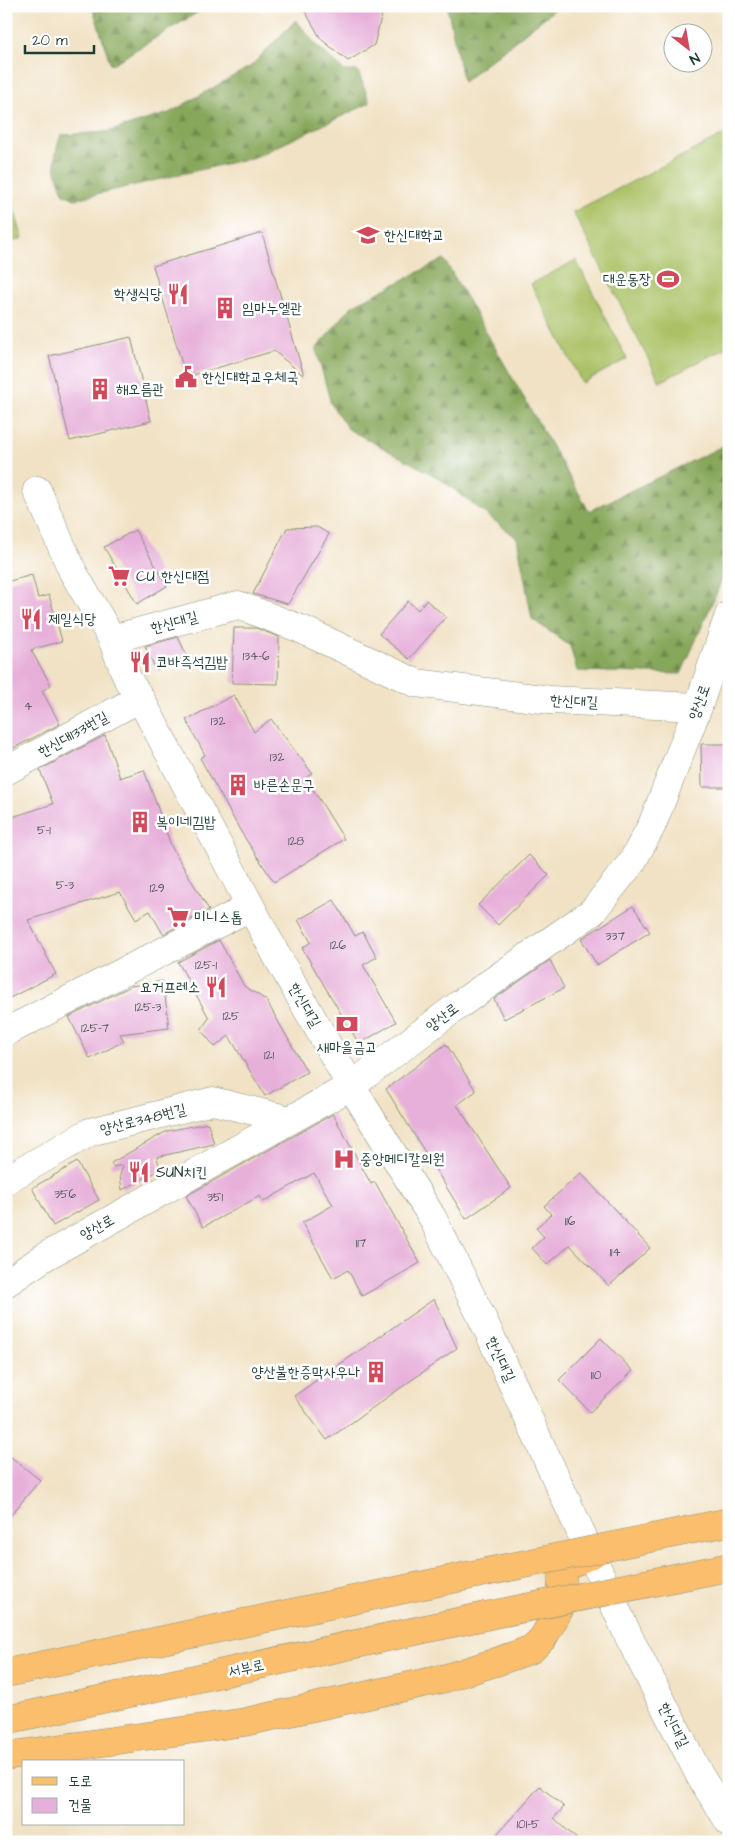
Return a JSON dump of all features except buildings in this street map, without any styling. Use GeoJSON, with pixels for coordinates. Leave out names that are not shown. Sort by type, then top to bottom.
{"type":"FeatureCollection","features":[{"type":"Feature","properties":{"kind":"main road"},"geometry":{"type":"LineString","coordinates":[[6,1673],[729,1522]]}},
{"type":"Feature","properties":{"kind":"main road"},"geometry":{"type":"LineString","coordinates":[[6,1756],[245,1722],[446,1678],[496,1662],[532,1649],[543,1638],[560,1608],[563,1567],[592,1554]]}},
{"type":"Feature","properties":{"kind":"main road","name":"서부로"},"geometry":{"type":"LineString","coordinates":[[6,1720],[486,1616],[729,1567]]}},
{"type":"Feature","properties":{"kind":"main road"},"geometry":{"type":"LineString","coordinates":[[6,1663],[125,1648]]}},
{"type":"Feature","properties":{"kind":"street","name":"한신대길"},"geometry":{"type":"LineString","coordinates":[[37,490],[73,572],[112,639],[128,680],[140,698],[250,908],[351,1086],[432,1217],[485,1324],[629,1637],[700,1776],[729,1822]]}},
{"type":"Feature","properties":{"kind":"street","name":"한신대길"},"geometry":{"type":"LineString","coordinates":[[112,639],[238,605],[301,629],[416,683],[550,700],[698,707]]}},
{"type":"Feature","properties":{"kind":"street","name":"양산로"},"geometry":{"type":"LineString","coordinates":[[6,1283],[46,1256],[351,1086],[460,1004],[592,912],[632,862],[652,825],[698,707],[729,616]]}},
{"type":"Feature","properties":{"kind":"street","name":"한신대133번길"},"geometry":{"type":"LineString","coordinates":[[6,771],[140,698]]}},
{"type":"Feature","properties":{"kind":"street"},"geometry":{"type":"LineString","coordinates":[[6,1032],[250,908]]}},
{"type":"Feature","properties":{"kind":"street","name":"양산로348번길"},"geometry":{"type":"LineString","coordinates":[[6,1180],[90,1132],[213,1101],[290,1120]]}},
{"type":"Feature","properties":{"kind":"green space"},"geometry":{"type":"Polygon","coordinates":[[[92,6],[208,6],[111,65],[92,6]]]}},
{"type":"Feature","properties":{"kind":"green space"},"geometry":{"type":"Polygon","coordinates":[[[447,6],[559,6],[463,82],[447,6]]]}},
{"type":"Feature","properties":{"kind":"green space"},"geometry":{"type":"Polygon","coordinates":[[[296,20],[317,46],[345,71],[358,71],[370,103],[255,157],[75,199],[64,194],[55,165],[56,151],[61,135],[107,132],[169,113],[251,66],[296,20]]]}},
{"type":"Feature","properties":{"kind":"green space","name":"대운동장"},"geometry":{"type":"Polygon","coordinates":[[[729,132],[729,346],[660,382],[573,212],[729,132]]]}},
{"type":"Feature","properties":{"kind":"green space"},"geometry":{"type":"Polygon","coordinates":[[[6,185],[23,238],[6,244],[6,185]]]}},
{"type":"Feature","properties":{"kind":"green space"},"geometry":{"type":"Polygon","coordinates":[[[444,259],[589,511],[729,443],[729,559],[717,592],[681,674],[577,671],[570,646],[532,619],[517,538],[439,478],[348,429],[331,404],[316,349],[352,306],[444,259]]]}},
{"type":"Feature","properties":{"kind":"green space"},"geometry":{"type":"Polygon","coordinates":[[[576,260],[627,359],[582,383],[531,284],[576,260]]]}},
{"type":"Feature","properties":{"kind":"place","name":"한신대학교"},"geometry":{"type":"Point","coordinates":[368,235]}},
{"type":"Feature","properties":{"kind":"place","name":"대운동장"},"geometry":{"type":"Point","coordinates":[668,279]}},
{"type":"Feature","properties":{"kind":"place","name":"학생식당"},"geometry":{"type":"Point","coordinates":[178,294]}},
{"type":"Feature","properties":{"kind":"place","name":"임마누엘관"},"geometry":{"type":"Point","coordinates":[225,308]}},
{"type":"Feature","properties":{"kind":"place","name":"한신대학교우체국"},"geometry":{"type":"Point","coordinates":[186,377]}},
{"type":"Feature","properties":{"kind":"place","name":"해오름관"},"geometry":{"type":"Point","coordinates":[100,389]}},
{"type":"Feature","properties":{"kind":"place","name":"CU 한신대점"},"geometry":{"type":"Point","coordinates":[119,576]}},
{"type":"Feature","properties":{"kind":"place","name":"제일식당"},"geometry":{"type":"Point","coordinates":[31,619]}},
{"type":"Feature","properties":{"kind":"place","name":"코바즉석김밥"},"geometry":{"type":"Point","coordinates":[140,662]}},
{"type":"Feature","properties":{"kind":"place","name":"바른손문구"},"geometry":{"type":"Point","coordinates":[238,785]}},
{"type":"Feature","properties":{"kind":"place","name":"복이네김밥"},"geometry":{"type":"Point","coordinates":[140,822]}},
{"type":"Feature","properties":{"kind":"place","name":"미니스톱"},"geometry":{"type":"Point","coordinates":[178,917]}},
{"type":"Feature","properties":{"kind":"place","name":"요거프레소"},"geometry":{"type":"Point","coordinates":[216,987]}},
{"type":"Feature","properties":{"kind":"place","name":"새마을금고"},"geometry":{"type":"Point","coordinates":[347,1024]}},
{"type":"Feature","properties":{"kind":"place","name":"중앙메디칼의원"},"geometry":{"type":"Point","coordinates":[344,1159]}},
{"type":"Feature","properties":{"kind":"place","name":"SUN치킨"},"geometry":{"type":"Point","coordinates":[139,1172]}},
{"type":"Feature","properties":{"kind":"place","name":"양산불한증막사우나"},"geometry":{"type":"Point","coordinates":[376,1372]}}]}
